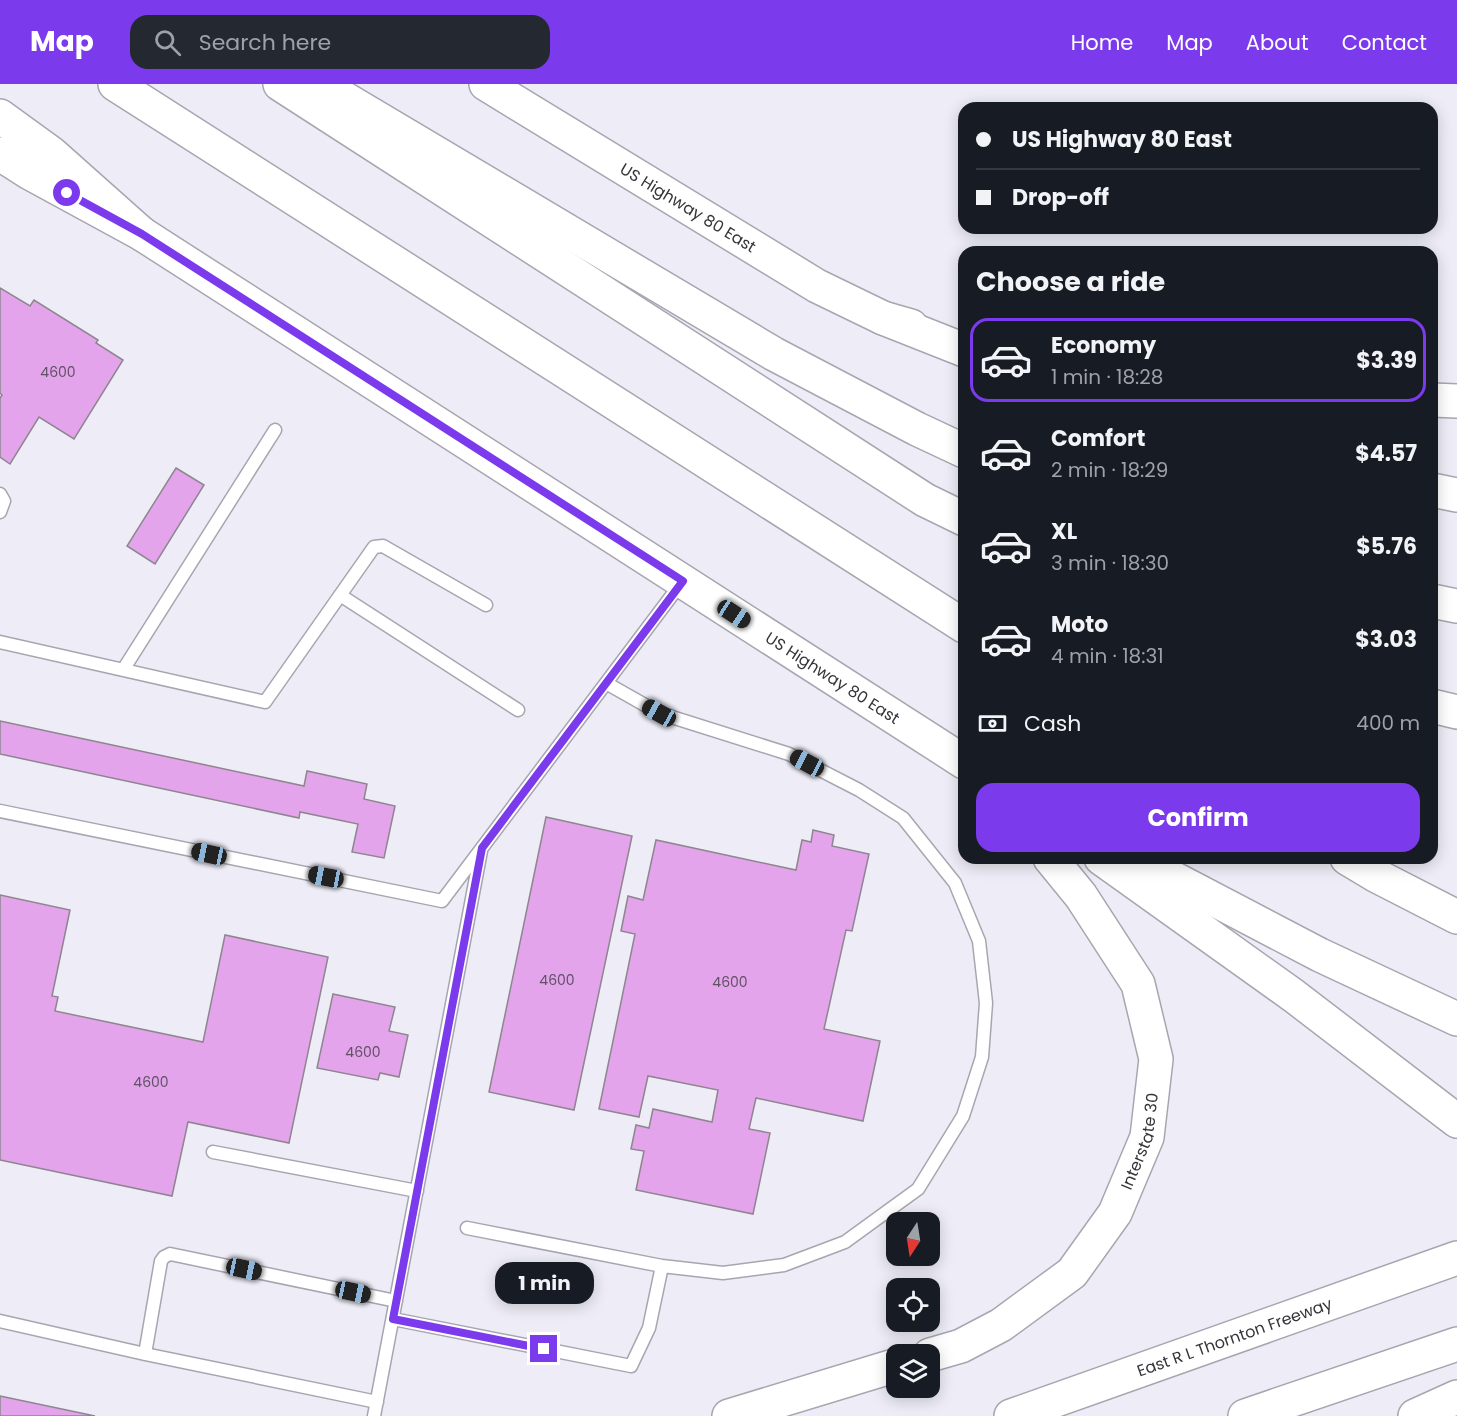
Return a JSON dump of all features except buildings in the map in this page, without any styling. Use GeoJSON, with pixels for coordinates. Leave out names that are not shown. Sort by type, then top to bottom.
{"type":"FeatureCollection","features":[{"type":"Feature","properties":{"kind":"main road"},"geometry":{"type":"LineString","coordinates":[[115,84],[958,622]]}},
{"type":"Feature","properties":{"kind":"main road"},"geometry":{"type":"LineString","coordinates":[[280,84],[925,500],[958,516]]}},
{"type":"Feature","properties":{"kind":"main road"},"geometry":{"type":"LineString","coordinates":[[320,84],[774,354],[958,448]]}},
{"type":"Feature","properties":{"kind":"main road","name":"US Highway 80 East"},"geometry":{"type":"LineString","coordinates":[[486,84],[817,286],[883,318],[958,340]]}},
{"type":"Feature","properties":{"kind":"main road"},"geometry":{"type":"LineString","coordinates":[[0,116],[51,153],[142,234]]}},
{"type":"Feature","properties":{"kind":"main road","name":"US Highway 80 East"},"geometry":{"type":"LineString","coordinates":[[0,154],[30,173],[142,234],[958,758]]}},
{"type":"Feature","properties":{"kind":"main road"},"geometry":{"type":"LineString","coordinates":[[883,318],[958,348]]}},
{"type":"Feature","properties":{"kind":"main road"},"geometry":{"type":"LineString","coordinates":[[1438,400],[1457,401]]}},
{"type":"Feature","properties":{"kind":"main road"},"geometry":{"type":"LineString","coordinates":[[1438,490],[1457,495]]}},
{"type":"Feature","properties":{"kind":"main road"},"geometry":{"type":"LineString","coordinates":[[1438,603],[1457,606]]}},
{"type":"Feature","properties":{"kind":"main road"},"geometry":{"type":"LineString","coordinates":[[1438,707],[1457,712]]}},
{"type":"Feature","properties":{"kind":"main road","name":"Interstate 30"},"geometry":{"type":"LineString","coordinates":[[940,1352],[961,1346],[1001,1325],[1072,1273],[1115,1213],[1147,1137],[1156,1059],[1138,984],[1080,896],[1055,864]]}},
{"type":"Feature","properties":{"kind":"main road"},"geometry":{"type":"LineString","coordinates":[[1109,864],[1294,996],[1457,1121]]}},
{"type":"Feature","properties":{"kind":"main road"},"geometry":{"type":"LineString","coordinates":[[1146,864],[1320,955],[1457,1019]]}},
{"type":"Feature","properties":{"kind":"main road"},"geometry":{"type":"LineString","coordinates":[[1357,864],[1457,916]]}},
{"type":"Feature","properties":{"kind":"main road","name":"East R L Thornton Freeway"},"geometry":{"type":"LineString","coordinates":[[1011,1416],[1457,1258]]}},
{"type":"Feature","properties":{"kind":"main road"},"geometry":{"type":"LineString","coordinates":[[1245,1416],[1457,1344]]}},
{"type":"Feature","properties":{"kind":"main road"},"geometry":{"type":"LineString","coordinates":[[729,1416],[886,1368]]}},
{"type":"Feature","properties":{"kind":"main road"},"geometry":{"type":"LineString","coordinates":[[1415,1416],[1457,1398]]}},
{"type":"Feature","properties":{"kind":"lane"},"geometry":{"type":"LineString","coordinates":[[123,670],[275,430]]}},
{"type":"Feature","properties":{"kind":"lane"},"geometry":{"type":"LineString","coordinates":[[0,494],[4,501],[0,513]]}},
{"type":"Feature","properties":{"kind":"lane"},"geometry":{"type":"LineString","coordinates":[[0,642],[265,702],[374,547],[383,546],[486,605]]}},
{"type":"Feature","properties":{"kind":"lane"},"geometry":{"type":"LineString","coordinates":[[0,811],[442,901],[683,581]]}},
{"type":"Feature","properties":{"kind":"lane"},"geometry":{"type":"LineString","coordinates":[[340,595],[518,710]]}},
{"type":"Feature","properties":{"kind":"lane"},"geometry":{"type":"LineString","coordinates":[[467,1228],[662,1266],[723,1273],[784,1265],[844,1242],[918,1189],[963,1116],[982,1057],[986,1004],[979,941],[955,883],[903,818],[859,790],[789,754],[659,713],[606,683]]}},
{"type":"Feature","properties":{"kind":"lane"},"geometry":{"type":"LineString","coordinates":[[374,1416],[482,848]]}},
{"type":"Feature","properties":{"kind":"lane"},"geometry":{"type":"LineString","coordinates":[[213,1152],[417,1191]]}},
{"type":"Feature","properties":{"kind":"lane"},"geometry":{"type":"LineString","coordinates":[[145,1354],[161,1262],[170,1254],[396,1301]]}},
{"type":"Feature","properties":{"kind":"lane"},"geometry":{"type":"LineString","coordinates":[[393,1319],[631,1366],[649,1328],[662,1266]]}},
{"type":"Feature","properties":{"kind":"lane"},"geometry":{"type":"LineString","coordinates":[[0,1322],[377,1402]]}},
{"type":"Feature","properties":{"kind":"route"},"geometry":{"type":"LineString","coordinates":[[67,193],[142,234],[683,581],[482,848],[393,1319],[544,1349]]}}]}
